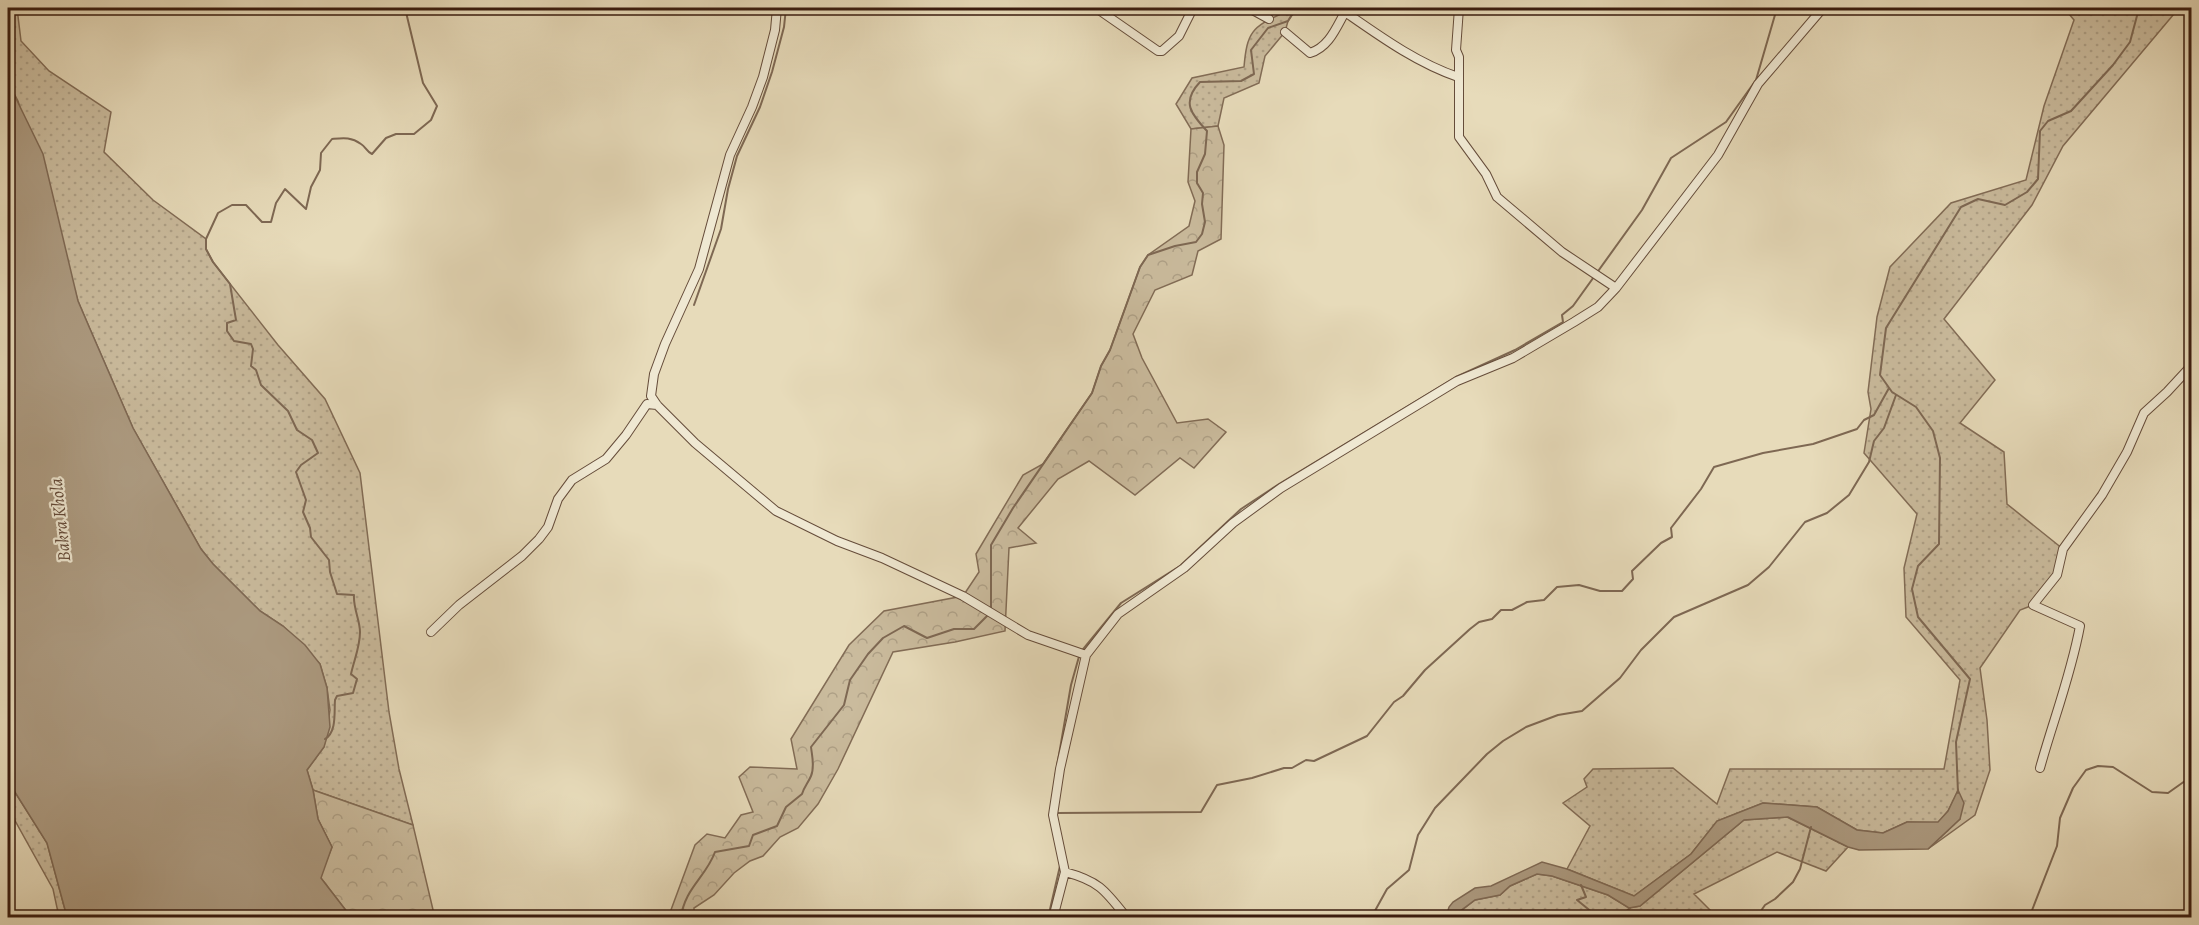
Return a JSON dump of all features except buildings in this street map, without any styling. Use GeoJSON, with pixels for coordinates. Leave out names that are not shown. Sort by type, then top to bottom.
{"type":"FeatureCollection","features":[{"type":"Feature","properties":{"kind":"street"},"geometry":{"type":"LineString","coordinates":[[777,8],[775,30],[763,78],[730,155],[699,269],[665,344],[654,374],[651,396],[695,443],[776,511],[837,541],[882,558],[963,596],[1028,635],[1086,655]]}},
{"type":"Feature","properties":{"kind":"street"},"geometry":{"type":"LineString","coordinates":[[1096,8],[1162,51],[1179,36],[1193,8]]}},
{"type":"Feature","properties":{"kind":"street"},"geometry":{"type":"LineString","coordinates":[[1249,8],[1269,19]]}},
{"type":"Feature","properties":{"kind":"street"},"geometry":{"type":"LineString","coordinates":[[1460,8],[1456,50],[1459,57],[1459,137],[1486,174],[1497,197],[1562,252],[1616,288]]}},
{"type":"Feature","properties":{"kind":"street"},"geometry":{"type":"LineString","coordinates":[[1053,918],[1065,872],[1053,815],[1060,769],[1086,655],[1118,614],[1184,568],[1233,523],[1281,488],[1457,381],[1513,357],[1598,307],[1616,288],[1718,155],[1758,84],[1823,8]]}},
{"type":"Feature","properties":{"kind":"street"},"geometry":{"type":"LineString","coordinates":[[1285,32],[1310,52],[1319,50],[1326,44],[1346,12],[1400,49],[1443,72],[1458,77]]}},
{"type":"Feature","properties":{"kind":"street"},"geometry":{"type":"LineString","coordinates":[[2040,768],[2063,695],[2080,626],[2033,605],[2057,575],[2062,549],[2102,495],[2127,452],[2144,412],[2192,366]]}},
{"type":"Feature","properties":{"kind":"street"},"geometry":{"type":"LineString","coordinates":[[431,632],[459,605],[522,556],[539,539],[548,527],[558,499],[572,480],[606,459],[647,404],[657,405]]}},
{"type":"Feature","properties":{"kind":"street"},"geometry":{"type":"LineString","coordinates":[[1065,872],[1097,883],[1127,918]]}},
{"type":"Feature","properties":{"kind":"green space"},"geometry":{"type":"Polygon","coordinates":[[[8,8],[17,8],[21,41],[49,71],[111,112],[104,152],[153,200],[206,239],[206,249],[213,262],[278,345],[325,399],[360,473],[389,712],[399,769],[413,825],[313,790],[307,770],[324,747],[330,710],[320,664],[283,626],[260,611],[201,549],[133,428],[78,301],[18,101],[8,82],[8,8]]]}},
{"type":"Feature","properties":{"kind":"green space"},"geometry":{"type":"Polygon","coordinates":[[[1285,8],[1297,8],[1288,21],[1285,32],[1265,56],[1259,83],[1224,98],[1218,126],[1191,129],[1176,104],[1192,78],[1244,67],[1249,38],[1253,32],[1264,22],[1283,13],[1285,8]]]}},
{"type":"Feature","properties":{"kind":"green space"},"geometry":{"type":"Polygon","coordinates":[[[2064,8],[2179,8],[2063,146],[2032,205],[1944,319],[1995,380],[1960,423],[2004,452],[2007,504],[2063,549],[2057,575],[2033,605],[2020,610],[1980,668],[1987,720],[1990,770],[1975,815],[1928,849],[1960,819],[1958,791],[1948,811],[1938,823],[1907,822],[1883,833],[1857,830],[1817,807],[1763,803],[1717,821],[1691,854],[1634,896],[1567,869],[1590,826],[1563,803],[1587,787],[1584,779],[1593,769],[1673,768],[1717,804],[1730,769],[1944,769],[1960,680],[1906,617],[1904,568],[1917,514],[1864,453],[1871,409],[1868,392],[1877,317],[1890,267],[1951,203],[2026,180],[2044,106],[2074,20],[2064,8]]]}},
{"type":"Feature","properties":{"kind":"green space"},"geometry":{"type":"Polygon","coordinates":[[[1218,126],[1224,145],[1221,239],[1198,251],[1192,275],[1155,290],[1133,334],[1142,358],[1177,423],[1208,419],[1226,432],[1194,468],[1180,458],[1135,495],[1089,461],[1058,479],[1018,528],[1036,543],[1009,548],[1005,631],[893,652],[838,769],[818,804],[798,828],[780,837],[763,856],[750,861],[734,873],[714,895],[694,908],[694,917],[668,918],[695,845],[707,834],[725,838],[741,815],[753,812],[739,777],[750,767],[797,769],[791,739],[849,645],[884,611],[963,596],[979,572],[976,554],[1023,475],[1043,464],[1092,393],[1140,267],[1148,255],[1189,226],[1195,201],[1188,182],[1191,129],[1218,126]]]}},
{"type":"Feature","properties":{"kind":"green space"},"geometry":{"type":"Polygon","coordinates":[[[8,781],[47,843],[67,917],[59,917],[53,889],[8,808],[8,781]]]}},
{"type":"Feature","properties":{"kind":"green space"},"geometry":{"type":"Polygon","coordinates":[[[313,790],[413,825],[434,914],[414,918],[351,917],[320,877],[332,847],[318,819],[313,790]]]}},
{"type":"Feature","properties":{"kind":"green space"},"geometry":{"type":"Polygon","coordinates":[[[1787,817],[1848,847],[1826,871],[1777,852],[1694,894],[1717,917],[1452,918],[1475,900],[1500,895],[1510,886],[1537,874],[1552,876],[1608,895],[1629,908],[1640,906],[1744,820],[1787,817]]]}},
{"type":"Feature","properties":{"kind":"water","name":"Bakra Khola"},"geometry":{"type":"Polygon","coordinates":[[[8,82],[43,154],[78,301],[133,428],[201,549],[260,611],[283,626],[305,645],[320,664],[327,688],[330,727],[324,747],[307,770],[318,819],[332,847],[321,878],[351,917],[67,917],[47,843],[8,781],[8,82]]]}},
{"type":"Feature","properties":{"kind":"water"},"geometry":{"type":"Polygon","coordinates":[[[1958,790],[1964,803],[1960,819],[1928,849],[1859,850],[1848,847],[1788,817],[1744,820],[1640,906],[1629,908],[1608,895],[1552,876],[1537,874],[1510,886],[1500,895],[1475,900],[1452,917],[1446,917],[1453,902],[1475,888],[1491,886],[1542,862],[1567,869],[1634,896],[1691,854],[1717,821],[1763,803],[1817,807],[1857,830],[1883,833],[1907,822],[1938,822],[1948,811],[1958,790]]]}},
{"type":"Feature","properties":{"kind":"waterway"},"geometry":{"type":"LineString","coordinates":[[325,739],[333,727],[337,696],[353,693],[357,679],[351,674],[360,632],[354,595],[337,594],[329,560],[311,537],[303,512],[306,500],[296,472],[301,465],[318,453],[312,440],[297,430],[288,411],[261,385],[256,370],[251,366],[253,349],[251,344],[234,341],[227,331],[227,323],[236,320],[230,284],[206,249],[206,239],[218,213],[232,205],[246,205],[262,222],[271,222],[276,203],[285,189],[306,209],[311,187],[320,170],[321,153],[332,139],[354,140],[372,154],[386,138],[396,134],[414,134],[431,120],[437,106],[423,83],[405,8]]}},
{"type":"Feature","properties":{"kind":"waterway"},"geometry":{"type":"LineString","coordinates":[[694,305],[721,229],[737,156],[760,107],[772,72],[784,27],[786,8]]}},
{"type":"Feature","properties":{"kind":"waterway"},"geometry":{"type":"LineString","coordinates":[[991,609],[991,545],[1013,508],[1092,393],[1140,267],[1148,255],[1196,242],[1202,234],[1205,222],[1203,193],[1197,183],[1197,172],[1205,154],[1207,131],[1190,108],[1194,89],[1200,82],[1241,81],[1254,74],[1251,50],[1268,28],[1288,21],[1296,8]]}},
{"type":"Feature","properties":{"kind":"waterway"},"geometry":{"type":"LineString","coordinates":[[1055,778],[1071,685],[1080,653],[1121,603],[1180,566],[1241,509],[1279,484],[1456,377],[1515,350],[1563,322],[1562,315],[1573,306],[1642,210],[1671,158],[1726,122],[1756,80],[1777,8]]}},
{"type":"Feature","properties":{"kind":"waterway"},"geometry":{"type":"LineString","coordinates":[[1958,793],[1956,742],[1970,679],[1918,617],[1912,589],[1918,566],[1939,544],[1940,458],[1933,431],[1916,407],[1892,392],[1880,375],[1886,328],[1961,207],[1978,199],[2005,205],[2027,192],[2038,179],[2040,131],[2048,121],[2071,111],[2113,65],[2130,42],[2138,8]]}},
{"type":"Feature","properties":{"kind":"waterway"},"geometry":{"type":"LineString","coordinates":[[1057,813],[1201,812],[1217,785],[1292,768],[1306,760],[1314,761],[1367,736],[1394,702],[1403,696],[1425,670],[1479,622],[1492,619],[1501,610],[1512,610],[1527,602],[1544,600],[1557,587],[1579,585],[1600,591],[1622,591],[1633,579],[1632,571],[1661,543],[1672,537],[1671,528],[1701,489],[1714,467],[1763,453],[1813,444],[1857,429],[1864,420],[1874,415],[1889,388]]}},
{"type":"Feature","properties":{"kind":"waterway"},"geometry":{"type":"LineString","coordinates":[[1371,918],[1387,889],[1409,870],[1418,835],[1435,808],[1487,754],[1526,727],[1558,715],[1582,711],[1620,678],[1641,650],[1674,617],[1748,585],[1769,567],[1805,522],[1827,513],[1849,495],[1869,462],[1874,441],[1884,428],[1896,395]]}},
{"type":"Feature","properties":{"kind":"waterway"},"geometry":{"type":"LineString","coordinates":[[681,918],[686,899],[715,852],[749,846],[753,835],[777,826],[786,807],[802,794],[812,773],[811,747],[844,705],[850,680],[868,654],[883,638],[904,626],[927,638],[954,629],[974,629],[989,614]]}},
{"type":"Feature","properties":{"kind":"waterway"},"geometry":{"type":"LineString","coordinates":[[2029,918],[2057,846],[2060,818],[2073,788],[2086,770],[2098,766],[2113,767],[2152,792],[2168,793],[2192,776]]}},
{"type":"Feature","properties":{"kind":"waterway"},"geometry":{"type":"LineString","coordinates":[[1756,918],[1765,905],[1793,882],[1800,869],[1811,827]]}},
{"type":"Feature","properties":{"kind":"waterway"},"geometry":{"type":"LineString","coordinates":[[1048,918],[1060,866]]}},
{"type":"Feature","properties":{"kind":"waterway"},"geometry":{"type":"LineString","coordinates":[[1581,885],[1586,897],[1577,900],[1593,913],[1605,918]]}},
{"type":"Feature","properties":{"kind":"waterway"},"geometry":{"type":"LineString","coordinates":[[1618,918],[1630,908]]}}]}
